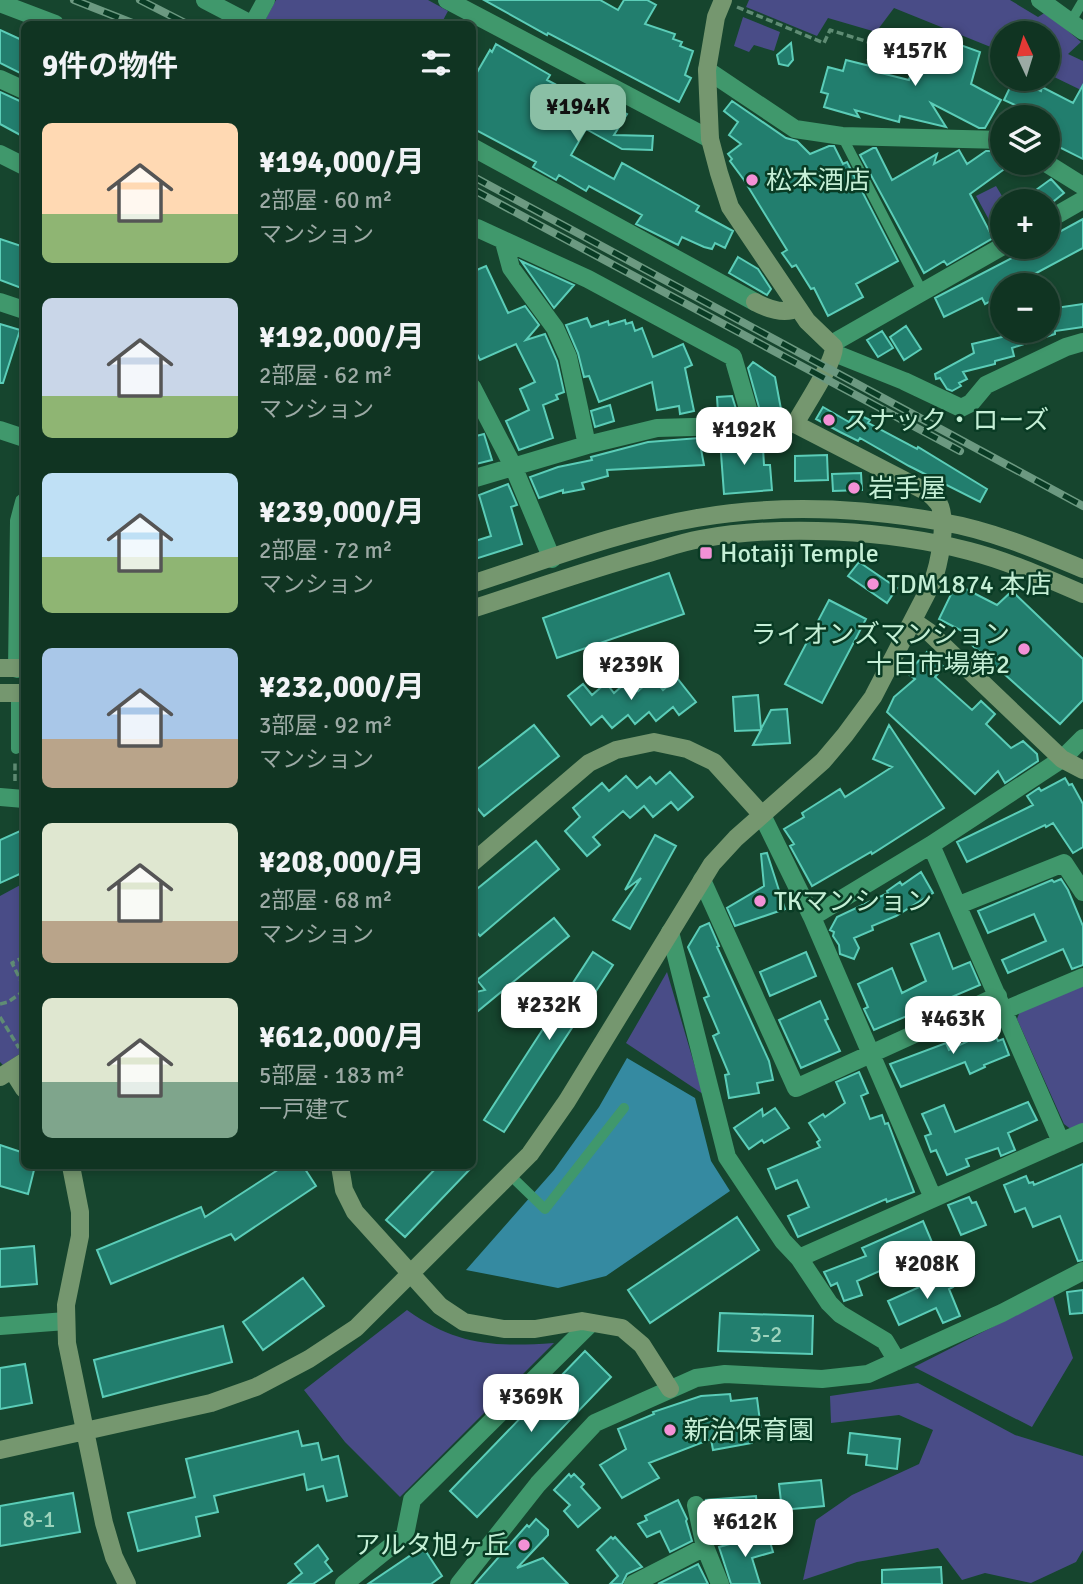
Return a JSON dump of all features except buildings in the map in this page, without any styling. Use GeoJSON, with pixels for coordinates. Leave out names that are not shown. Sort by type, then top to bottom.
{"type":"FeatureCollection","features":[{"type":"Feature","properties":{"kind":"street"},"geometry":{"type":"LineString","coordinates":[[205,0],[246,21]]}},
{"type":"Feature","properties":{"kind":"street"},"geometry":{"type":"LineString","coordinates":[[254,21],[266,0]]}},
{"type":"Feature","properties":{"kind":"street"},"geometry":{"type":"LineString","coordinates":[[722,0],[716,17],[707,70],[710,139],[730,207],[798,308],[833,348],[961,408],[971,403],[986,384],[1066,347],[1083,342]]}},
{"type":"Feature","properties":{"kind":"street"},"geometry":{"type":"LineString","coordinates":[[1040,0],[1077,27]]}},
{"type":"Feature","properties":{"kind":"street"},"geometry":{"type":"LineString","coordinates":[[0,3],[47,21]]}},
{"type":"Feature","properties":{"kind":"street"},"geometry":{"type":"LineString","coordinates":[[454,21],[459,3],[710,139]]}},
{"type":"Feature","properties":{"kind":"street"},"geometry":{"type":"LineString","coordinates":[[707,70],[795,129],[842,136],[990,140]]}},
{"type":"Feature","properties":{"kind":"street"},"geometry":{"type":"LineString","coordinates":[[0,79],[21,89]]}},
{"type":"Feature","properties":{"kind":"street"},"geometry":{"type":"LineString","coordinates":[[476,149],[765,307],[785,312],[798,308]]}},
{"type":"Feature","properties":{"kind":"street"},"geometry":{"type":"LineString","coordinates":[[0,154],[21,164]]}},
{"type":"Feature","properties":{"kind":"street"},"geometry":{"type":"LineString","coordinates":[[1060,172],[1083,186]]}},
{"type":"Feature","properties":{"kind":"street"},"geometry":{"type":"LineString","coordinates":[[1060,213],[1083,200]]}},
{"type":"Feature","properties":{"kind":"street"},"geometry":{"type":"LineString","coordinates":[[476,231],[588,279],[733,357],[752,426]]}},
{"type":"Feature","properties":{"kind":"street"},"geometry":{"type":"LineString","coordinates":[[504,242],[511,268],[555,328],[568,357],[587,445]]}},
{"type":"Feature","properties":{"kind":"street"},"geometry":{"type":"LineString","coordinates":[[795,424],[833,348],[922,291],[990,253]]}},
{"type":"Feature","properties":{"kind":"street"},"geometry":{"type":"LineString","coordinates":[[0,302],[21,309]]}},
{"type":"Feature","properties":{"kind":"street"},"geometry":{"type":"LineString","coordinates":[[476,395],[513,466],[552,559]]}},
{"type":"Feature","properties":{"kind":"street"},"geometry":{"type":"LineString","coordinates":[[0,1450],[211,1404],[256,1387],[309,1359],[356,1328],[530,1154],[567,1101],[702,880],[720,856],[823,761],[873,697],[937,571],[943,522],[939,503],[927,492],[795,424],[657,428],[587,445],[476,478]]}},
{"type":"Feature","properties":{"kind":"street"},"geometry":{"type":"LineString","coordinates":[[0,430],[21,437]]}},
{"type":"Feature","properties":{"kind":"street"},"geometry":{"type":"LineString","coordinates":[[476,583],[623,536],[698,518],[772,510],[818,509],[943,522],[1046,553],[1083,569]]}},
{"type":"Feature","properties":{"kind":"street"},"geometry":{"type":"LineString","coordinates":[[0,520],[21,521]]}},
{"type":"Feature","properties":{"kind":"street"},"geometry":{"type":"LineString","coordinates":[[476,608],[700,539],[772,532],[819,532],[903,538],[941,544],[984,555],[1083,594]]}},
{"type":"Feature","properties":{"kind":"street"},"geometry":{"type":"LineString","coordinates":[[14,668],[21,539]]}},
{"type":"Feature","properties":{"kind":"street"},"geometry":{"type":"LineString","coordinates":[[913,621],[929,632],[1062,759],[1083,770]]}},
{"type":"Feature","properties":{"kind":"street"},"geometry":{"type":"LineString","coordinates":[[813,918],[1062,759],[1083,738]]}},
{"type":"Feature","properties":{"kind":"street"},"geometry":{"type":"LineString","coordinates":[[476,860],[589,763],[616,750],[654,742],[687,750],[714,762],[762,815],[813,918],[933,1198]]}},
{"type":"Feature","properties":{"kind":"street"},"geometry":{"type":"LineString","coordinates":[[931,845],[1061,1142]]}},
{"type":"Feature","properties":{"kind":"street"},"geometry":{"type":"LineString","coordinates":[[959,905],[1064,863],[1082,888]]}},
{"type":"Feature","properties":{"kind":"street"},"geometry":{"type":"LineString","coordinates":[[702,880],[796,1088],[1001,1003],[1083,977]]}},
{"type":"Feature","properties":{"kind":"street"},"geometry":{"type":"LineString","coordinates":[[670,932],[727,1157],[783,1241],[799,1258],[829,1303],[840,1314],[885,1341],[897,1361]]}},
{"type":"Feature","properties":{"kind":"street"},"geometry":{"type":"LineString","coordinates":[[799,1258],[1083,1132]]}},
{"type":"Feature","properties":{"kind":"street"},"geometry":{"type":"LineString","coordinates":[[72,1169],[80,1212],[80,1237],[66,1305],[67,1343],[104,1523],[114,1557],[127,1584]]}},
{"type":"Feature","properties":{"kind":"street"},"geometry":{"type":"LineString","coordinates":[[340,1169],[344,1190],[355,1212],[440,1306],[464,1322],[504,1329],[535,1329],[582,1321],[622,1328],[642,1345],[670,1389]]}},
{"type":"Feature","properties":{"kind":"street"},"geometry":{"type":"LineString","coordinates":[[459,1584],[538,1484],[595,1423],[696,1378],[725,1374],[822,1379],[868,1374],[1002,1313],[1083,1271]]}},
{"type":"Feature","properties":{"kind":"street"},"geometry":{"type":"LineString","coordinates":[[0,1326],[66,1321]]}},
{"type":"Feature","properties":{"kind":"street"},"geometry":{"type":"LineString","coordinates":[[344,1584],[405,1535],[412,1500],[591,1323]]}},
{"type":"Feature","properties":{"kind":"street"},"geometry":{"type":"LineString","coordinates":[[696,1505],[705,1547],[720,1584]]}},
{"type":"Feature","properties":{"kind":"street"},"geometry":{"type":"LineString","coordinates":[[633,1584],[705,1547]]}},
{"type":"Feature","properties":{"kind":"lane"},"geometry":{"type":"LineString","coordinates":[[1077,27],[1083,1]]}},
{"type":"Feature","properties":{"kind":"lane"},"geometry":{"type":"LineString","coordinates":[[842,136],[922,291]]}},
{"type":"Feature","properties":{"kind":"lane"},"geometry":{"type":"LineString","coordinates":[[14,693],[16,749]]}},
{"type":"Feature","properties":{"kind":"lane"},"geometry":{"type":"LineString","coordinates":[[510,1175],[545,1209],[624,1108]]}},
{"type":"Feature","properties":{"kind":"path"},"geometry":{"type":"LineString","coordinates":[[722,0],[824,43],[830,30],[910,55]]}},
{"type":"Feature","properties":{"kind":"path"},"geometry":{"type":"LineString","coordinates":[[868,61],[875,43]]}},
{"type":"Feature","properties":{"kind":"path"},"geometry":{"type":"LineString","coordinates":[[13,798],[16,749]]}},
{"type":"Feature","properties":{"kind":"path"},"geometry":{"type":"LineString","coordinates":[[21,959],[12,964],[21,983]]}},
{"type":"Feature","properties":{"kind":"path"},"geometry":{"type":"LineString","coordinates":[[0,1004],[8,1002],[21,991]]}},
{"type":"Feature","properties":{"kind":"path"},"geometry":{"type":"LineString","coordinates":[[0,1017],[21,1051]]}},
{"type":"Feature","properties":{"kind":"shaded area"},"geometry":{"type":"Polygon","coordinates":[[[276,0],[428,0],[448,11],[443,21],[265,21],[276,0]]]}},
{"type":"Feature","properties":{"kind":"shaded area"},"geometry":{"type":"Polygon","coordinates":[[[749,0],[1010,0],[1038,17],[1046,12],[1056,21],[990,21],[990,47],[894,8],[876,32],[828,18],[817,36],[746,7],[749,0]]]}},
{"type":"Feature","properties":{"kind":"shaded area"},"geometry":{"type":"Polygon","coordinates":[[[743,17],[780,32],[774,51],[754,45],[749,52],[734,46],[743,17]]]}},
{"type":"Feature","properties":{"kind":"shaded area"},"geometry":{"type":"Polygon","coordinates":[[[1060,24],[1081,42],[1068,54],[1083,61],[1083,91],[1060,80],[1060,24]]]}},
{"type":"Feature","properties":{"kind":"shaded area"},"geometry":{"type":"Polygon","coordinates":[[[990,189],[990,222],[976,196],[990,189]]]}},
{"type":"Feature","properties":{"kind":"shaded area"},"geometry":{"type":"Polygon","coordinates":[[[21,885],[21,1053],[3,1065],[0,1062],[0,896],[21,885]]]}},
{"type":"Feature","properties":{"kind":"shaded area"},"geometry":{"type":"Polygon","coordinates":[[[667,972],[703,1094],[626,1043],[667,972]]]}},
{"type":"Feature","properties":{"kind":"shaded area"},"geometry":{"type":"Polygon","coordinates":[[[1083,983],[1083,1125],[1072,1130],[1064,1124],[1017,1019],[1020,1011],[1083,983]]]}},
{"type":"Feature","properties":{"kind":"shaded area"},"geometry":{"type":"Polygon","coordinates":[[[627,1058],[695,1098],[711,1161],[730,1191],[606,1276],[558,1288],[466,1270],[554,1170],[599,1107],[627,1058]]]}},
{"type":"Feature","properties":{"kind":"shaded area"},"geometry":{"type":"Polygon","coordinates":[[[1053,1296],[1073,1358],[1032,1427],[914,1367],[1053,1296]]]}},
{"type":"Feature","properties":{"kind":"shaded area"},"geometry":{"type":"Polygon","coordinates":[[[407,1310],[443,1331],[478,1342],[514,1345],[554,1343],[400,1497],[345,1442],[304,1390],[407,1310]]]}},
{"type":"Feature","properties":{"kind":"shaded area"},"geometry":{"type":"Polygon","coordinates":[[[918,1383],[1015,1435],[1083,1456],[1083,1550],[1076,1562],[1031,1583],[985,1573],[962,1580],[938,1548],[857,1562],[803,1580],[816,1520],[852,1495],[919,1464],[933,1430],[899,1415],[831,1423],[830,1396],[918,1383]]]}},
{"type":"Feature","properties":{"kind":"railway"},"geometry":{"type":"LineString","coordinates":[[74,0],[127,21]]}},
{"type":"Feature","properties":{"kind":"railway"},"geometry":{"type":"LineString","coordinates":[[140,0],[181,21]]}},
{"type":"Feature","properties":{"kind":"railway"},"geometry":{"type":"LineString","coordinates":[[476,178],[1083,506]]}},
{"type":"Feature","properties":{"kind":"railway"},"geometry":{"type":"LineString","coordinates":[[476,191],[960,451]]}},
{"type":"Feature","properties":{"kind":"place","name":"松本酒店"},"geometry":{"type":"Point","coordinates":[752,180]}},
{"type":"Feature","properties":{"kind":"place","name":"スナック・ローズ"},"geometry":{"type":"Point","coordinates":[829,420]}},
{"type":"Feature","properties":{"kind":"place","name":"岩手屋"},"geometry":{"type":"Point","coordinates":[854,488]}},
{"type":"Feature","properties":{"kind":"place","name":"Hotaiji Temple"},"geometry":{"type":"Point","coordinates":[706,553]}},
{"type":"Feature","properties":{"kind":"place","name":"TDM1874 本店"},"geometry":{"type":"Point","coordinates":[873,584]}},
{"type":"Feature","properties":{"kind":"place","name":"ライオンズマンション 十日市場第2"},"geometry":{"type":"Point","coordinates":[1024,649]}},
{"type":"Feature","properties":{"kind":"place","name":"TKマンション"},"geometry":{"type":"Point","coordinates":[760,901]}},
{"type":"Feature","properties":{"kind":"place","name":"新治保育園"},"geometry":{"type":"Point","coordinates":[670,1430]}},
{"type":"Feature","properties":{"kind":"place","name":"アルタ旭ヶ丘"},"geometry":{"type":"Point","coordinates":[524,1545]}}]}
